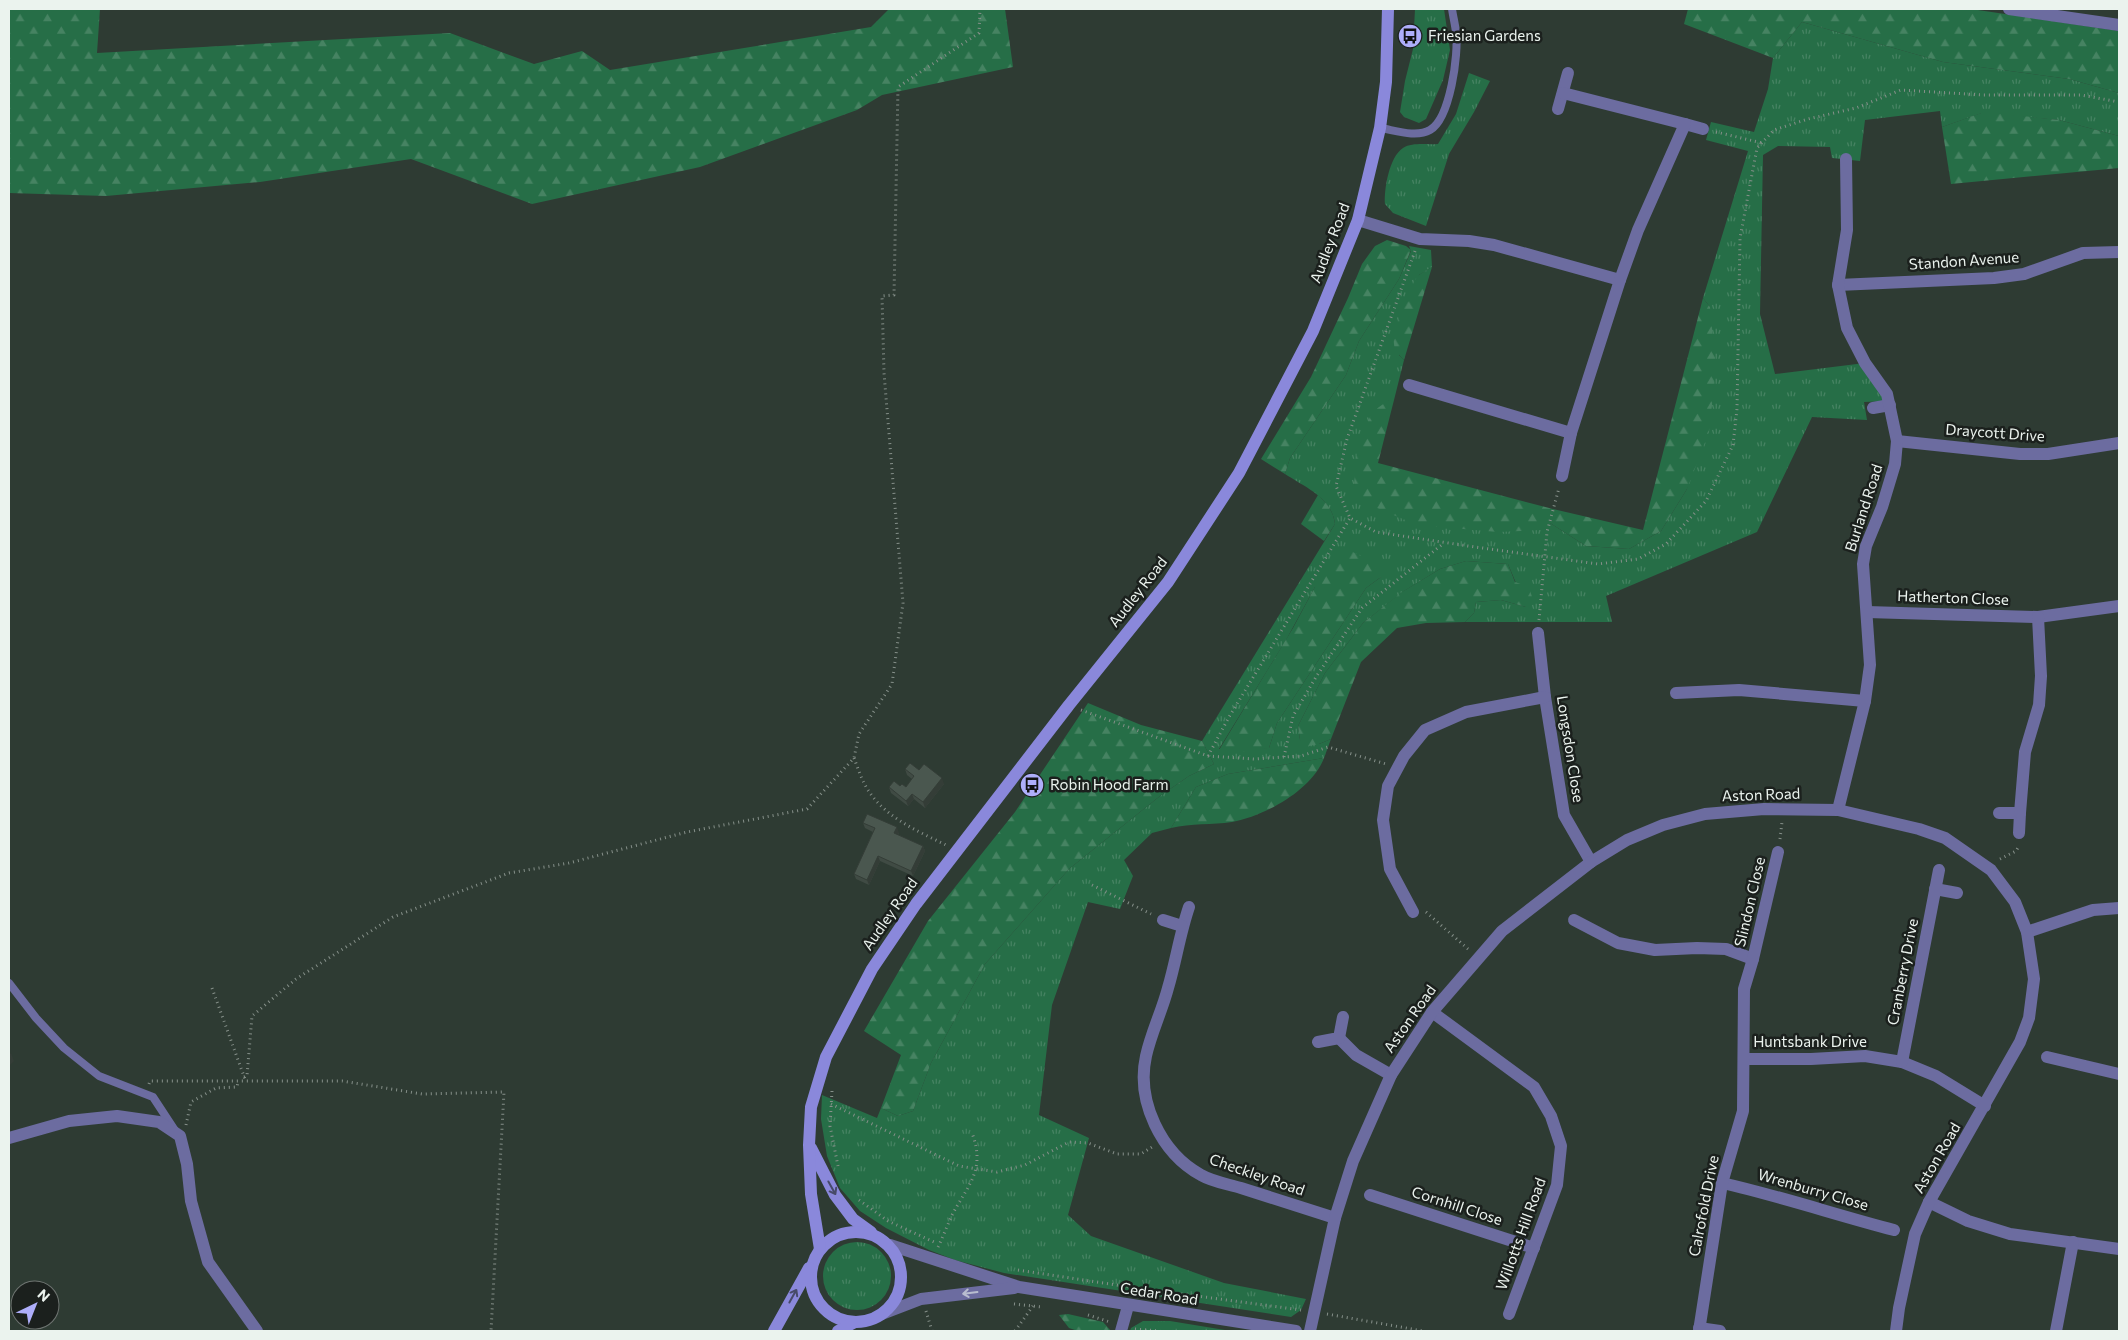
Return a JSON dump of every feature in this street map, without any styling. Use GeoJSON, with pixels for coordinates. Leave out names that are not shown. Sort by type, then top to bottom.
{"type":"FeatureCollection","features":[{"type":"Feature","properties":{"kind":"main road","name":"Audley Road"},"geometry":{"type":"LineString","coordinates":[[820,1249],[811,1194],[809,1145],[811,1107],[826,1057],[872,969],[916,904],[1069,706],[1168,582],[1239,473],[1313,331],[1358,220],[1380,128],[1386,82],[1388,9]]}},
{"type":"Feature","properties":{"kind":"main road"},"geometry":{"type":"LineString","coordinates":[[809,1145],[835,1194],[853,1219],[886,1242],[898,1258],[902,1278],[899,1294],[893,1305],[872,1320],[855,1322],[836,1318],[826,1311],[816,1299],[811,1280],[813,1262]]}},
{"type":"Feature","properties":{"kind":"main road"},"geometry":{"type":"LineString","coordinates":[[774,1331],[820,1249],[832,1238],[848,1232],[864,1232],[886,1242]]}},
{"type":"Feature","properties":{"kind":"main road"},"geometry":{"type":"LineString","coordinates":[[838,1331],[855,1322]]}},
{"type":"Feature","properties":{"kind":"street"},"geometry":{"type":"LineString","coordinates":[[2009,9],[2119,25]]}},
{"type":"Feature","properties":{"kind":"street"},"geometry":{"type":"LineString","coordinates":[[1558,109],[1568,74]]}},
{"type":"Feature","properties":{"kind":"street"},"geometry":{"type":"LineString","coordinates":[[1563,92],[1703,129]]}},
{"type":"Feature","properties":{"kind":"street"},"geometry":{"type":"LineString","coordinates":[[1562,476],[1571,432],[1620,280],[1638,230],[1685,124]]}},
{"type":"Feature","properties":{"kind":"street","name":"Burland Road"},"geometry":{"type":"LineString","coordinates":[[1838,810],[1865,700],[1870,665],[1863,564],[1866,546],[1882,507],[1895,464],[1897,441],[1887,394],[1865,363],[1847,328],[1838,285],[1847,230],[1846,159]]}},
{"type":"Feature","properties":{"kind":"street"},"geometry":{"type":"LineString","coordinates":[[1358,220],[1420,239],[1469,241],[1494,245],[1620,280]]}},
{"type":"Feature","properties":{"kind":"street","name":"Standon Avenue"},"geometry":{"type":"LineString","coordinates":[[1838,285],[1994,278],[2024,274],[2083,253],[2119,252]]}},
{"type":"Feature","properties":{"kind":"street"},"geometry":{"type":"LineString","coordinates":[[1409,384],[1571,432]]}},
{"type":"Feature","properties":{"kind":"street"},"geometry":{"type":"LineString","coordinates":[[1873,408],[1890,406]]}},
{"type":"Feature","properties":{"kind":"street","name":"Draycott Drive"},"geometry":{"type":"LineString","coordinates":[[1897,441],[2020,454],[2048,454],[2119,442]]}},
{"type":"Feature","properties":{"kind":"street","name":"Hatherton Close"},"geometry":{"type":"LineString","coordinates":[[1867,612],[2038,617],[2119,606]]}},
{"type":"Feature","properties":{"kind":"street"},"geometry":{"type":"LineString","coordinates":[[2019,833],[2024,752],[2039,705],[2041,676],[2038,617]]}},
{"type":"Feature","properties":{"kind":"street","name":"Longsdon Close"},"geometry":{"type":"LineString","coordinates":[[1538,633],[1545,697],[1564,815],[1591,862]]}},
{"type":"Feature","properties":{"kind":"street"},"geometry":{"type":"LineString","coordinates":[[1676,693],[1739,690],[1865,700]]}},
{"type":"Feature","properties":{"kind":"street"},"geometry":{"type":"LineString","coordinates":[[1413,912],[1390,869],[1383,820],[1388,786],[1404,756],[1425,730],[1466,712],[1545,697]]}},
{"type":"Feature","properties":{"kind":"street","name":"Aston Road"},"geometry":{"type":"LineString","coordinates":[[1310,1331],[1335,1218],[1353,1161],[1391,1075],[1432,1012],[1502,931],[1591,862],[1627,840],[1663,825],[1704,814],[1783,809],[1838,810],[1919,829],[1945,838],[1991,870],[2015,902],[2027,932],[2034,979],[2029,1018],[2020,1042],[1929,1202],[1915,1234],[1907,1266],[1896,1331]]}},
{"type":"Feature","properties":{"kind":"street"},"geometry":{"type":"LineString","coordinates":[[1999,813],[2020,813]]}},
{"type":"Feature","properties":{"kind":"street","name":"Slindon Close"},"geometry":{"type":"LineString","coordinates":[[1744,1059],[1744,989],[1753,959],[1778,852]]}},
{"type":"Feature","properties":{"kind":"street","name":"Cranberry Drive"},"geometry":{"type":"LineString","coordinates":[[1902,1062],[1939,870]]}},
{"type":"Feature","properties":{"kind":"street"},"geometry":{"type":"LineString","coordinates":[[1936,888],[1957,893]]}},
{"type":"Feature","properties":{"kind":"street","name":"Checkley Road"},"geometry":{"type":"LineString","coordinates":[[1189,907],[1182,926],[1168,988],[1146,1056],[1144,1079],[1147,1104],[1154,1125],[1164,1141],[1180,1159],[1202,1176],[1335,1218]]}},
{"type":"Feature","properties":{"kind":"street"},"geometry":{"type":"LineString","coordinates":[[2027,932],[2093,910],[2119,908]]}},
{"type":"Feature","properties":{"kind":"street"},"geometry":{"type":"LineString","coordinates":[[1163,920],[1182,926]]}},
{"type":"Feature","properties":{"kind":"street","name":"Slindon Close"},"geometry":{"type":"LineString","coordinates":[[1574,920],[1618,943],[1655,950],[1726,949],[1753,959]]}},
{"type":"Feature","properties":{"kind":"street","name":"Willotts Hill Road"},"geometry":{"type":"LineString","coordinates":[[1432,1012],[1534,1087],[1551,1116],[1561,1146],[1557,1185],[1509,1314]]}},
{"type":"Feature","properties":{"kind":"street"},"geometry":{"type":"LineString","coordinates":[[1339,1038],[1342,1017]]}},
{"type":"Feature","properties":{"kind":"street"},"geometry":{"type":"LineString","coordinates":[[1339,1038],[1356,1055],[1391,1075]]}},
{"type":"Feature","properties":{"kind":"street"},"geometry":{"type":"LineString","coordinates":[[1318,1042],[1339,1038]]}},
{"type":"Feature","properties":{"kind":"street","name":"Huntsbank Drive"},"geometry":{"type":"LineString","coordinates":[[1744,1059],[1811,1059],[1865,1056],[1902,1062],[1936,1076],[1985,1106]]}},
{"type":"Feature","properties":{"kind":"street"},"geometry":{"type":"LineString","coordinates":[[2047,1057],[2119,1074]]}},
{"type":"Feature","properties":{"kind":"street","name":"Calrofold Drive"},"geometry":{"type":"LineString","coordinates":[[1699,1330],[1722,1183],[1743,1111],[1744,1059]]}},
{"type":"Feature","properties":{"kind":"street"},"geometry":{"type":"LineString","coordinates":[[9,1138],[69,1121],[118,1116],[159,1122],[180,1136],[187,1164],[191,1201],[208,1262],[257,1331]]}},
{"type":"Feature","properties":{"kind":"street","name":"Wrenburry Close"},"geometry":{"type":"LineString","coordinates":[[1722,1183],[1778,1196],[1831,1214],[1894,1230]]}},
{"type":"Feature","properties":{"kind":"street","name":"Cornhill Close"},"geometry":{"type":"LineString","coordinates":[[1370,1195],[1534,1248]]}},
{"type":"Feature","properties":{"kind":"street"},"geometry":{"type":"LineString","coordinates":[[1929,1202],[1968,1221],[2010,1234],[2119,1249]]}},
{"type":"Feature","properties":{"kind":"street"},"geometry":{"type":"LineString","coordinates":[[886,1242],[1019,1287]]}},
{"type":"Feature","properties":{"kind":"street"},"geometry":{"type":"LineString","coordinates":[[2056,1331],[2073,1242]]}},
{"type":"Feature","properties":{"kind":"street"},"geometry":{"type":"LineString","coordinates":[[882,1314],[922,1299],[1019,1287]]}},
{"type":"Feature","properties":{"kind":"street","name":"Cedar Road"},"geometry":{"type":"LineString","coordinates":[[1019,1287],[1128,1306],[1296,1331]]}},
{"type":"Feature","properties":{"kind":"street"},"geometry":{"type":"LineString","coordinates":[[1122,1329],[1128,1306]]}},
{"type":"Feature","properties":{"kind":"street"},"geometry":{"type":"LineString","coordinates":[[1699,1330],[1720,1331]]}},
{"type":"Feature","properties":{"kind":"lane"},"geometry":{"type":"LineString","coordinates":[[1380,128],[1416,134],[1430,130],[1442,115],[1456,66],[1456,33],[1452,9]]}},
{"type":"Feature","properties":{"kind":"lane"},"geometry":{"type":"LineString","coordinates":[[9,983],[36,1018],[84,1066],[99,1076],[153,1097],[180,1136]]}},
{"type":"Feature","properties":{"kind":"path"},"geometry":{"type":"LineString","coordinates":[[244,1077],[247,1076],[252,1016],[296,979],[394,917],[509,872],[579,861],[687,832],[807,809],[854,758],[859,734],[892,684],[903,603],[884,373],[882,296],[894,295],[898,87],[979,33],[980,9]]}},
{"type":"Feature","properties":{"kind":"path"},"geometry":{"type":"LineString","coordinates":[[1420,239],[1347,439],[1336,486],[1350,518],[1376,532],[1598,564],[1638,559],[1666,544],[1706,502],[1733,445],[1737,409],[1740,238],[1757,148],[1774,130],[1808,119],[1856,108],[1901,90],[1983,95],[2081,95],[2119,102]]}},
{"type":"Feature","properties":{"kind":"path"},"geometry":{"type":"LineString","coordinates":[[1703,129],[1762,143]]}},
{"type":"Feature","properties":{"kind":"path"},"geometry":{"type":"LineString","coordinates":[[1538,633],[1547,532],[1562,476]]}},
{"type":"Feature","properties":{"kind":"path"},"geometry":{"type":"LineString","coordinates":[[1208,756],[1229,717],[1350,518]]}},
{"type":"Feature","properties":{"kind":"path"},"geometry":{"type":"LineString","coordinates":[[1284,758],[1293,716],[1316,676],[1362,608],[1444,542]]}},
{"type":"Feature","properties":{"kind":"path"},"geometry":{"type":"LineString","coordinates":[[1069,706],[1208,756],[1254,759],[1284,758],[1301,756],[1328,747],[1398,767]]}},
{"type":"Feature","properties":{"kind":"path"},"geometry":{"type":"LineString","coordinates":[[854,758],[864,784],[881,807],[904,824],[957,850]]}},
{"type":"Feature","properties":{"kind":"path"},"geometry":{"type":"LineString","coordinates":[[1778,852],[1783,809]]}},
{"type":"Feature","properties":{"kind":"path"},"geometry":{"type":"LineString","coordinates":[[1991,870],[1999,860],[2007,857],[2019,846],[2019,833]]}},
{"type":"Feature","properties":{"kind":"path"},"geometry":{"type":"LineString","coordinates":[[1092,885],[1163,920]]}},
{"type":"Feature","properties":{"kind":"path"},"geometry":{"type":"LineString","coordinates":[[1413,912],[1426,911],[1478,958]]}},
{"type":"Feature","properties":{"kind":"path"},"geometry":{"type":"LineString","coordinates":[[212,988],[246,1082]]}},
{"type":"Feature","properties":{"kind":"path"},"geometry":{"type":"LineString","coordinates":[[144,1094],[150,1081],[342,1081],[422,1094],[504,1092],[492,1331]]}},
{"type":"Feature","properties":{"kind":"path"},"geometry":{"type":"LineString","coordinates":[[180,1136],[188,1122],[191,1102],[216,1088],[237,1088],[238,1082]]}},
{"type":"Feature","properties":{"kind":"path"},"geometry":{"type":"LineString","coordinates":[[833,1087],[830,1126],[835,1156],[840,1171]]}},
{"type":"Feature","properties":{"kind":"path"},"geometry":{"type":"LineString","coordinates":[[831,1104],[928,1153],[959,1166],[997,1172],[1025,1166],[1069,1142],[1088,1143],[1116,1154],[1141,1154],[1164,1141]]}},
{"type":"Feature","properties":{"kind":"path"},"geometry":{"type":"LineString","coordinates":[[932,1259],[952,1215],[974,1180],[977,1168],[977,1150],[972,1133]]}},
{"type":"Feature","properties":{"kind":"path"},"geometry":{"type":"LineString","coordinates":[[858,1199],[888,1221],[939,1245]]}},
{"type":"Feature","properties":{"kind":"path"},"geometry":{"type":"LineString","coordinates":[[1012,1269],[1130,1287],[1314,1311],[1423,1331]]}},
{"type":"Feature","properties":{"kind":"path"},"geometry":{"type":"LineString","coordinates":[[1015,1331],[1044,1291]]}},
{"type":"Feature","properties":{"kind":"path"},"geometry":{"type":"LineString","coordinates":[[922,1299],[932,1331]]}},
{"type":"Feature","properties":{"kind":"path"},"geometry":{"type":"LineString","coordinates":[[1008,1303],[1043,1308]]}},
{"type":"Feature","properties":{"kind":"path"},"geometry":{"type":"LineString","coordinates":[[918,1316],[934,1311]]}},
{"type":"Feature","properties":{"kind":"path"},"geometry":{"type":"LineString","coordinates":[[1081,1313],[1099,1317],[1122,1329],[1160,1331]]}},
{"type":"Feature","properties":{"kind":"green space"},"geometry":{"type":"Polygon","coordinates":[[[9,9],[100,9],[97,53],[450,33],[534,64],[582,51],[610,70],[871,27],[889,9],[1005,9],[1013,67],[882,95],[857,110],[700,167],[532,204],[411,159],[260,182],[106,196],[9,193],[9,9]]]}},
{"type":"Feature","properties":{"kind":"green space"},"geometry":{"type":"Polygon","coordinates":[[[1415,9],[1444,9],[1450,50],[1443,80],[1426,119],[1419,123],[1404,117],[1400,112],[1413,49],[1415,9]]]}},
{"type":"Feature","properties":{"kind":"green space"},"geometry":{"type":"Polygon","coordinates":[[[1688,9],[1971,9],[2119,31],[2119,93],[2069,79],[1943,62],[1802,22],[1773,58],[1684,24],[1688,9]]]}},
{"type":"Feature","properties":{"kind":"green space"},"geometry":{"type":"Polygon","coordinates":[[[1802,22],[1943,62],[2069,79],[2119,93],[2119,136],[2059,120],[1982,113],[1942,127],[1940,111],[1865,120],[1860,161],[1832,158],[1830,147],[1778,146],[1763,155],[1760,314],[1775,374],[1865,363],[1889,401],[1864,402],[1867,420],[1812,417],[1757,532],[1606,596],[1612,622],[1465,622],[1474,613],[1476,602],[1501,600],[1526,607],[1508,564],[1466,561],[1440,569],[1404,591],[1363,623],[1325,673],[1298,726],[1300,740],[1319,744],[1331,739],[1324,758],[1228,774],[1196,787],[1171,828],[1152,833],[1124,860],[1133,876],[1120,909],[1088,902],[1052,1005],[1039,1115],[1089,1138],[1068,1215],[1091,1236],[1224,1283],[1306,1299],[1301,1310],[1291,1317],[1004,1273],[955,1260],[929,1250],[886,1228],[860,1211],[840,1188],[827,1156],[821,1119],[822,1095],[877,1118],[881,1108],[898,1116],[913,1111],[931,1063],[985,964],[1069,869],[1160,796],[1189,776],[1214,764],[1202,741],[1335,524],[1329,507],[1323,500],[1285,474],[1290,458],[1346,375],[1359,341],[1399,279],[1411,251],[1409,246],[1431,250],[1432,267],[1419,275],[1399,355],[1404,360],[1394,400],[1389,400],[1354,485],[1550,523],[1586,546],[1629,549],[1661,531],[1687,489],[1710,307],[1703,298],[1748,151],[1706,140],[1711,122],[1754,132],[1768,89],[1773,58],[1802,22]],[[1381,577],[1315,587],[1286,640],[1219,749],[1269,748],[1277,723],[1366,588],[1381,577]]]}},
{"type":"Feature","properties":{"kind":"green space"},"geometry":{"type":"Polygon","coordinates":[[[1469,73],[1490,81],[1449,154],[1426,226],[1393,213],[1385,204],[1385,198],[1388,174],[1394,159],[1398,152],[1407,146],[1438,144],[1456,114],[1469,73]]]}},
{"type":"Feature","properties":{"kind":"green space"},"geometry":{"type":"Polygon","coordinates":[[[1984,112],[2059,120],[2119,136],[2119,168],[1951,184],[1942,127],[1984,112]]]}},
{"type":"Feature","properties":{"kind":"green space"},"geometry":{"type":"Polygon","coordinates":[[[1387,240],[1406,246],[1411,250],[1399,279],[1359,341],[1346,375],[1290,458],[1285,474],[1261,459],[1311,377],[1362,264],[1375,246],[1387,240]]]}},
{"type":"Feature","properties":{"kind":"green space"},"geometry":{"type":"Polygon","coordinates":[[[1432,267],[1404,360],[1394,346],[1399,319],[1415,280],[1419,275],[1432,267]]]}},
{"type":"Feature","properties":{"kind":"green space"},"geometry":{"type":"Polygon","coordinates":[[[1703,298],[1710,307],[1716,368],[1709,432],[1687,489],[1661,531],[1629,549],[1586,546],[1550,523],[1540,530],[1498,532],[1417,525],[1363,502],[1354,485],[1357,449],[1372,412],[1389,400],[1394,400],[1378,463],[1553,509],[1643,530],[1703,298]]]}},
{"type":"Feature","properties":{"kind":"green space"},"geometry":{"type":"Polygon","coordinates":[[[1318,495],[1329,508],[1335,524],[1324,541],[1301,524],[1318,495]]]}},
{"type":"Feature","properties":{"kind":"green space"},"geometry":{"type":"Polygon","coordinates":[[[1351,551],[1373,562],[1381,577],[1366,588],[1277,723],[1269,748],[1240,752],[1219,750],[1293,628],[1316,585],[1340,553],[1351,551]]]}},
{"type":"Feature","properties":{"kind":"green space"},"geometry":{"type":"Polygon","coordinates":[[[1466,561],[1508,564],[1515,582],[1529,587],[1532,597],[1526,607],[1501,600],[1476,602],[1474,613],[1465,622],[1426,623],[1397,628],[1361,662],[1331,739],[1304,747],[1300,740],[1298,726],[1325,673],[1363,623],[1402,592],[1440,569],[1466,561]]]}},
{"type":"Feature","properties":{"kind":"green space"},"geometry":{"type":"Polygon","coordinates":[[[1088,703],[1141,725],[1202,741],[1214,764],[1189,776],[1160,796],[1069,869],[985,964],[931,1063],[913,1111],[898,1116],[881,1108],[901,1055],[864,1031],[928,921],[1015,812],[1088,703]]]}},
{"type":"Feature","properties":{"kind":"green space"},"geometry":{"type":"Polygon","coordinates":[[[1324,758],[1318,770],[1298,791],[1286,800],[1259,814],[1232,822],[1186,825],[1171,828],[1196,787],[1228,774],[1324,758]]]}},
{"type":"Feature","properties":{"kind":"green space"},"geometry":{"type":"Polygon","coordinates":[[[864,1242],[876,1248],[885,1257],[891,1269],[889,1289],[881,1300],[864,1310],[850,1310],[833,1300],[825,1289],[823,1269],[833,1252],[844,1244],[864,1242]]]}},
{"type":"Feature","properties":{"kind":"green space"},"geometry":{"type":"Polygon","coordinates":[[[1068,1314],[1103,1322],[1111,1331],[1078,1331],[1069,1328],[1059,1315],[1068,1314]]]}},
{"type":"Feature","properties":{"kind":"green space"},"geometry":{"type":"Polygon","coordinates":[[[1143,1321],[1170,1321],[1231,1331],[1130,1331],[1131,1328],[1143,1321]]]}},
{"type":"Feature","properties":{"kind":"building"},"geometry":{"type":"Polygon","coordinates":[[[910,763],[919,770],[924,764],[942,778],[923,802],[912,794],[906,801],[889,787],[894,781],[900,786],[902,784],[906,787],[914,776],[905,769],[910,763]]]}},
{"type":"Feature","properties":{"kind":"building"},"geometry":{"type":"Polygon","coordinates":[[[867,814],[897,827],[894,833],[923,846],[911,871],[878,856],[867,880],[854,874],[875,828],[863,823],[867,814]]]}},
{"type":"Feature","properties":{"kind":"place","name":"Friesian Gardens"},"geometry":{"type":"Point","coordinates":[1410,36]}},
{"type":"Feature","properties":{"kind":"place","name":"Robin Hood Farm"},"geometry":{"type":"Point","coordinates":[1032,785]}}]}
